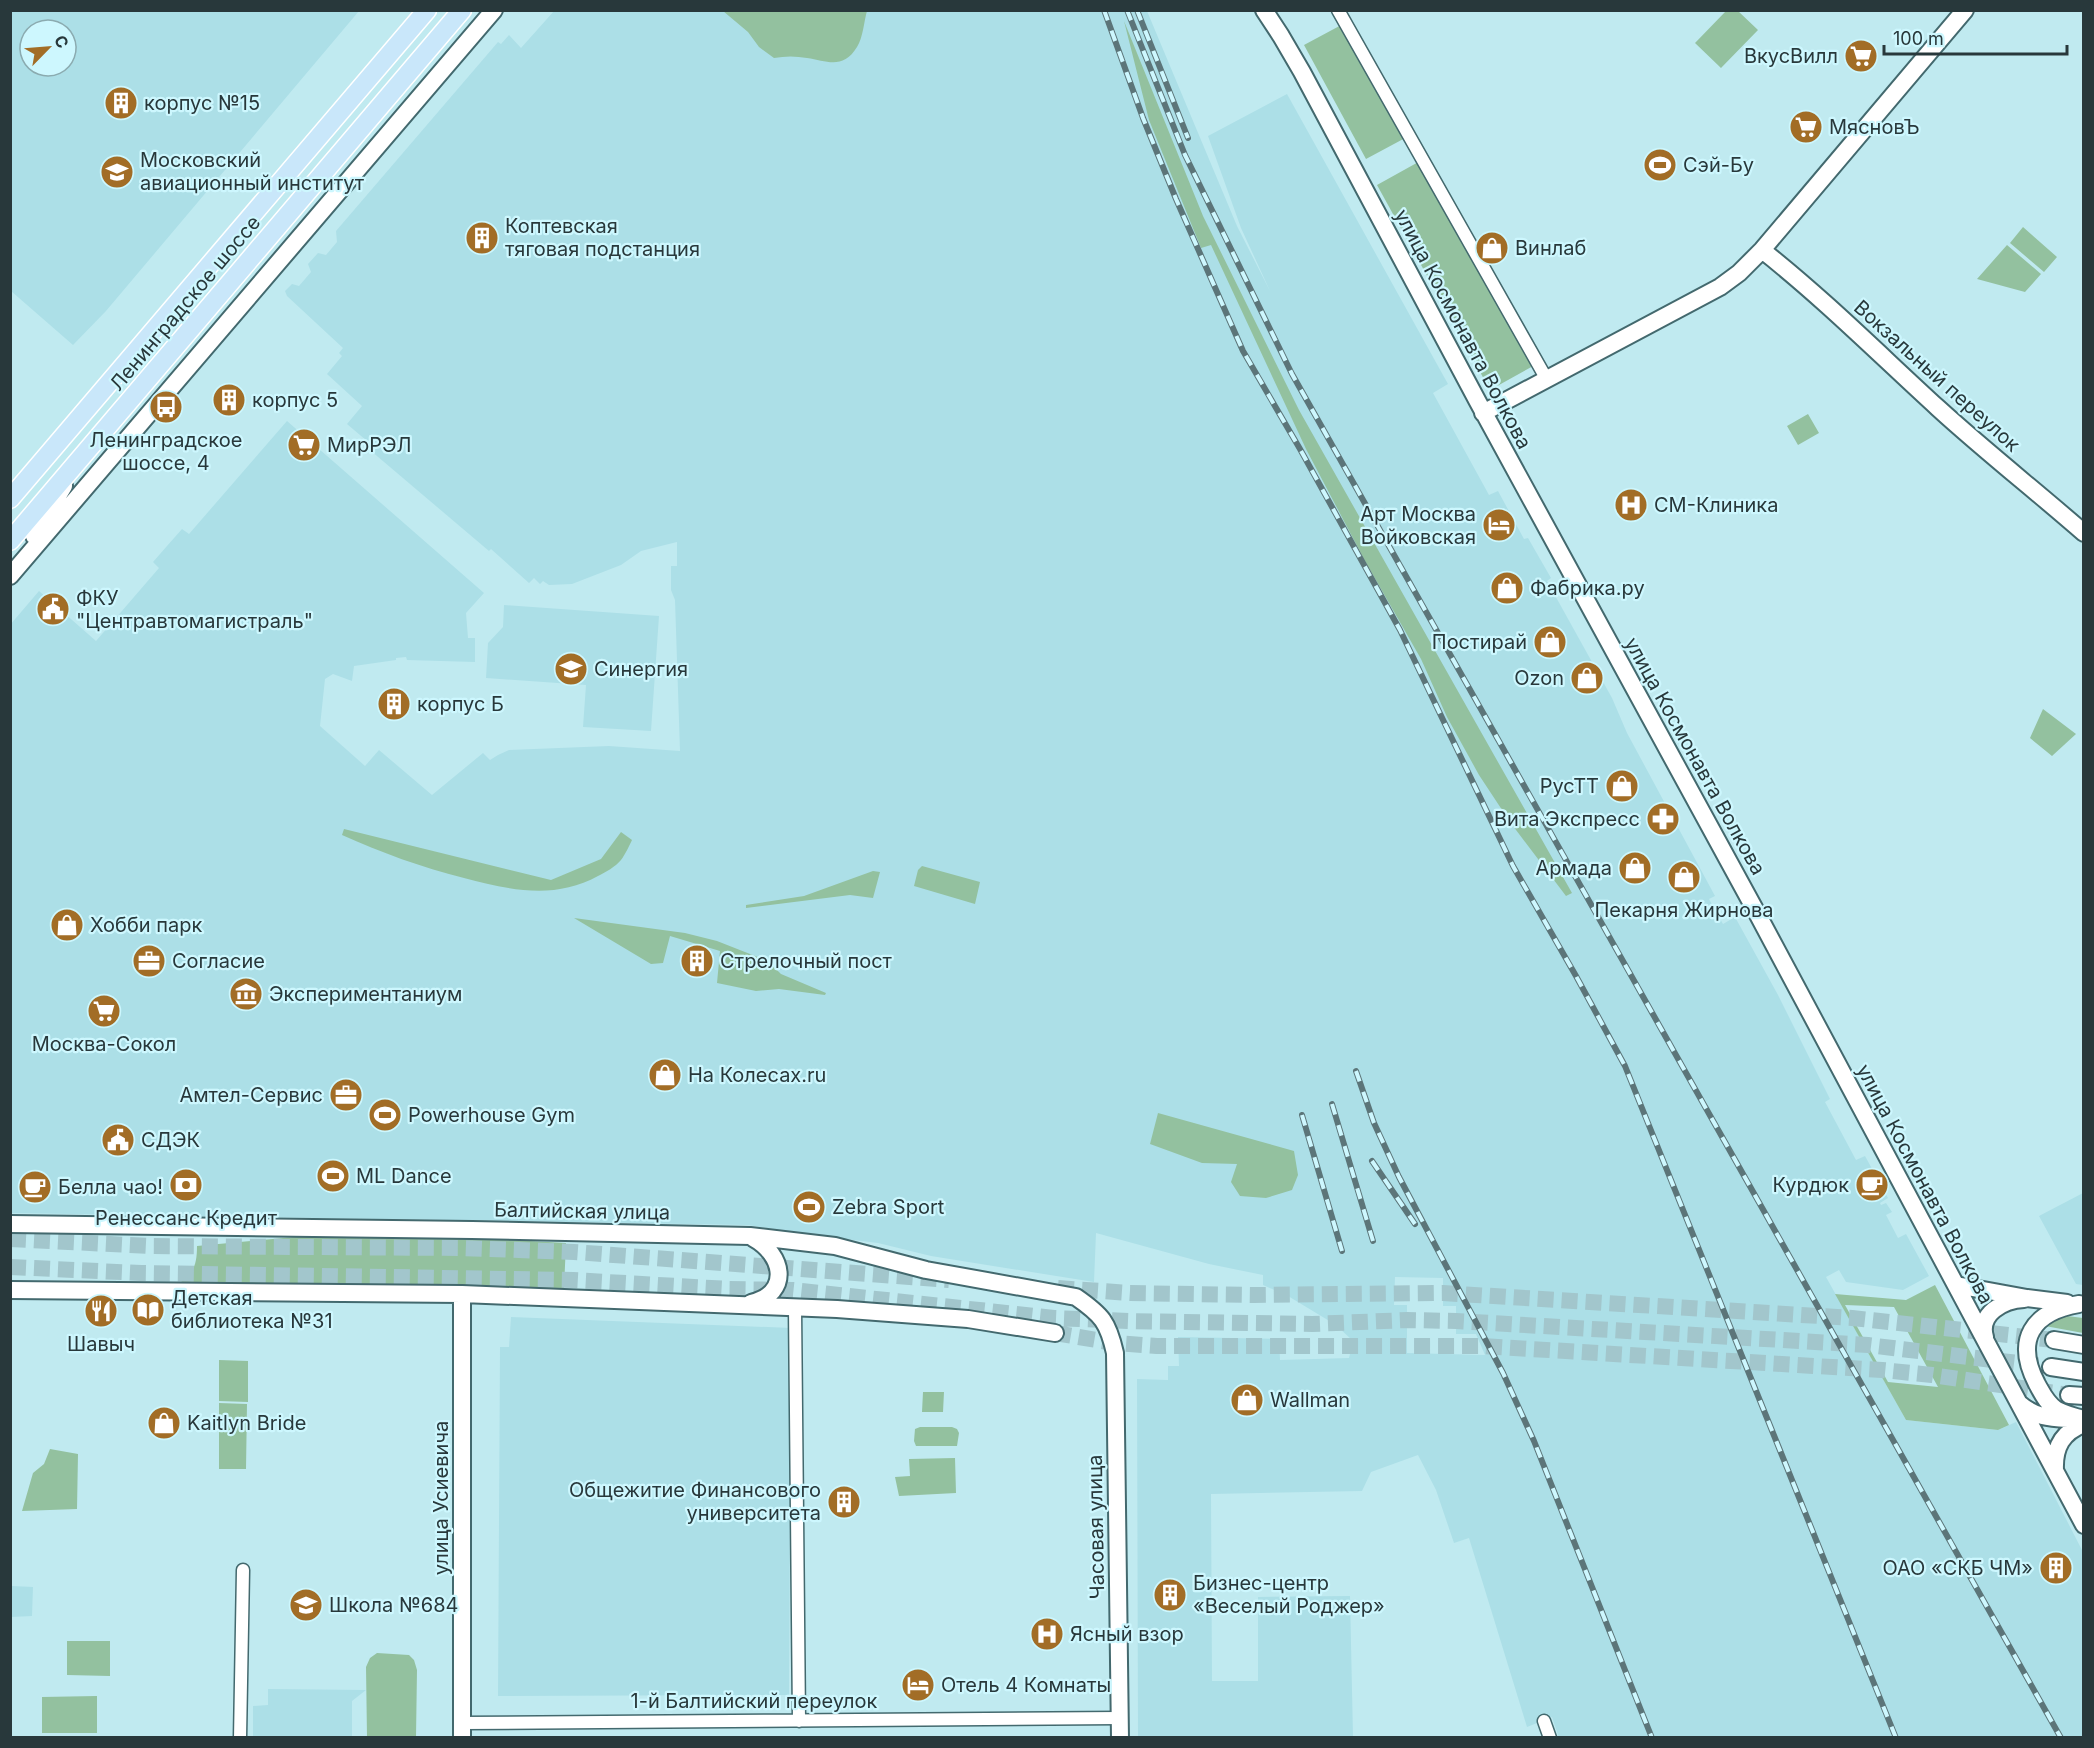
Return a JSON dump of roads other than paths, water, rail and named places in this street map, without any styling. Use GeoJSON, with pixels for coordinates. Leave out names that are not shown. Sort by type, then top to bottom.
{"type":"FeatureCollection","features":[{"type":"Feature","properties":{"kind":"main road","name":"Ленинградское шоссе"},"geometry":{"type":"LineString","coordinates":[[13,494],[427,10]]}},
{"type":"Feature","properties":{"kind":"main road","name":"Ленинградское шоссе"},"geometry":{"type":"LineString","coordinates":[[10,541],[462,10]]}},
{"type":"Feature","properties":{"kind":"street"},"geometry":{"type":"LineString","coordinates":[[10,576],[494,10]]}},
{"type":"Feature","properties":{"kind":"street","name":"улица Космонавта Волкова"},"geometry":{"type":"LineString","coordinates":[[1264,10],[1302,72],[1484,413],[1754,908],[2084,1525]]}},
{"type":"Feature","properties":{"kind":"street"},"geometry":{"type":"LineString","coordinates":[[1338,10],[1546,378]]}},
{"type":"Feature","properties":{"kind":"street"},"geometry":{"type":"LineString","coordinates":[[1484,413],[1720,287],[1738,273],[1762,250],[1965,10]]}},
{"type":"Feature","properties":{"kind":"street","name":"Вокзальный переулок"},"geometry":{"type":"LineString","coordinates":[[1762,250],[1794,275],[1940,409],[2082,529]]}},
{"type":"Feature","properties":{"kind":"street"},"geometry":{"type":"LineString","coordinates":[[10,576],[75,466]]}},
{"type":"Feature","properties":{"kind":"street","name":"Балтийская улица"},"geometry":{"type":"LineString","coordinates":[[10,1224],[750,1236],[835,1246],[926,1270],[1076,1298],[1097,1311],[1110,1332],[1115,1353]]}},
{"type":"Feature","properties":{"kind":"street"},"geometry":{"type":"LineString","coordinates":[[742,1305],[767,1297],[779,1278],[778,1265],[773,1254],[765,1245],[750,1236]]}},
{"type":"Feature","properties":{"kind":"street"},"geometry":{"type":"LineString","coordinates":[[1956,1286],[2081,1305]]}},
{"type":"Feature","properties":{"kind":"street"},"geometry":{"type":"LineString","coordinates":[[10,1290],[462,1294],[742,1305],[880,1311],[968,1319],[1055,1333]]}},
{"type":"Feature","properties":{"kind":"street","name":"улица Усиевича"},"geometry":{"type":"LineString","coordinates":[[462,1294],[462,1730]]}},
{"type":"Feature","properties":{"kind":"street"},"geometry":{"type":"LineString","coordinates":[[1987,1344],[1983,1324],[1986,1317],[1999,1306],[2013,1300],[2027,1298]]}},
{"type":"Feature","properties":{"kind":"street"},"geometry":{"type":"LineString","coordinates":[[2081,1305],[2061,1307],[2042,1318],[2029,1336],[2026,1349],[2028,1363],[2048,1402],[2056,1409],[2084,1421]]}},
{"type":"Feature","properties":{"kind":"street"},"geometry":{"type":"LineString","coordinates":[[795,1308],[799,1721]]}},
{"type":"Feature","properties":{"kind":"street"},"geometry":{"type":"LineString","coordinates":[[2054,1340],[2084,1345]]}},
{"type":"Feature","properties":{"kind":"street","name":"Часовая улица"},"geometry":{"type":"LineString","coordinates":[[1115,1353],[1120,1737]]}},
{"type":"Feature","properties":{"kind":"street"},"geometry":{"type":"LineString","coordinates":[[2051,1367],[2084,1372]]}},
{"type":"Feature","properties":{"kind":"street"},"geometry":{"type":"LineString","coordinates":[[2019,1404],[2035,1415],[2046,1418],[2084,1421]]}},
{"type":"Feature","properties":{"kind":"street"},"geometry":{"type":"LineString","coordinates":[[2055,1471],[2058,1446],[2070,1431],[2084,1421]]}},
{"type":"Feature","properties":{"kind":"street"},"geometry":{"type":"LineString","coordinates":[[240,1737],[243,1570]]}},
{"type":"Feature","properties":{"kind":"street","name":"1-й Балтийский переулок"},"geometry":{"type":"LineString","coordinates":[[462,1730],[799,1721],[1120,1718]]}},
{"type":"Feature","properties":{"kind":"street"},"geometry":{"type":"LineString","coordinates":[[1544,1721],[1550,1737]]}},
{"type":"Feature","properties":{"kind":"tunnel"},"geometry":{"type":"LineString","coordinates":[[10,1239],[149,1246],[462,1248],[574,1252],[949,1280]]}},
{"type":"Feature","properties":{"kind":"tunnel"},"geometry":{"type":"LineString","coordinates":[[10,1267],[141,1273],[573,1280],[729,1289],[793,1290],[1054,1318],[1128,1321],[1312,1324],[1407,1320],[1456,1321],[1868,1345],[2051,1367]]}},
{"type":"Feature","properties":{"kind":"tunnel"},"geometry":{"type":"LineString","coordinates":[[1058,1288],[1130,1293],[1254,1295],[1443,1293],[1852,1318],[2054,1340]]}},
{"type":"Feature","properties":{"kind":"tunnel"},"geometry":{"type":"LineString","coordinates":[[1055,1333],[1114,1343],[1157,1346],[1481,1346],[1882,1370],[2069,1395]]}},
{"type":"Feature","properties":{"kind":"railway"},"geometry":{"type":"LineString","coordinates":[[1104,10],[1143,118],[1176,199],[1243,351],[1400,630],[1513,866],[1625,1066],[1896,1738]]}},
{"type":"Feature","properties":{"kind":"railway"},"geometry":{"type":"LineString","coordinates":[[1127,10],[1185,155],[1292,374],[2061,1738]]}},
{"type":"Feature","properties":{"kind":"railway"},"geometry":{"type":"LineString","coordinates":[[1137,10],[1188,138]]}},
{"type":"Feature","properties":{"kind":"railway"},"geometry":{"type":"LineString","coordinates":[[1356,1071],[1374,1123],[1399,1177],[1503,1373],[1534,1441],[1652,1738]]}},
{"type":"Feature","properties":{"kind":"railway"},"geometry":{"type":"LineString","coordinates":[[1332,1104],[1373,1241]]}},
{"type":"Feature","properties":{"kind":"railway"},"geometry":{"type":"LineString","coordinates":[[1302,1115],[1342,1251]]}},
{"type":"Feature","properties":{"kind":"railway"},"geometry":{"type":"LineString","coordinates":[[1372,1161],[1415,1224]]}},
{"type":"Feature","properties":{"kind":"place","name":"ВкусВилл"},"geometry":{"type":"Point","coordinates":[1861,56]}},
{"type":"Feature","properties":{"kind":"place","name":"корпус №15"},"geometry":{"type":"Point","coordinates":[121,103]}},
{"type":"Feature","properties":{"kind":"place","name":"МясновЪ"},"geometry":{"type":"Point","coordinates":[1806,127]}},
{"type":"Feature","properties":{"kind":"place","name":"Сэй-Бу"},"geometry":{"type":"Point","coordinates":[1660,165]}},
{"type":"Feature","properties":{"kind":"place","name":"Московский авиационный институт"},"geometry":{"type":"Point","coordinates":[117,172]}},
{"type":"Feature","properties":{"kind":"place","name":"Коптевская тяговая подстанция"},"geometry":{"type":"Point","coordinates":[482,238]}},
{"type":"Feature","properties":{"kind":"place","name":"Винлаб"},"geometry":{"type":"Point","coordinates":[1492,248]}},
{"type":"Feature","properties":{"kind":"place","name":"корпус 5"},"geometry":{"type":"Point","coordinates":[229,400]}},
{"type":"Feature","properties":{"kind":"place","name":"Ленинградское шоссе, 4"},"geometry":{"type":"Point","coordinates":[166,407]}},
{"type":"Feature","properties":{"kind":"place","name":"МирРЭЛ"},"geometry":{"type":"Point","coordinates":[304,445]}},
{"type":"Feature","properties":{"kind":"place","name":"СМ-Клиника"},"geometry":{"type":"Point","coordinates":[1631,505]}},
{"type":"Feature","properties":{"kind":"place","name":"Арт Москва Войковская"},"geometry":{"type":"Point","coordinates":[1499,525]}},
{"type":"Feature","properties":{"kind":"place","name":"Фабрика.ру"},"geometry":{"type":"Point","coordinates":[1507,588]}},
{"type":"Feature","properties":{"kind":"place","name":"ФКУ \"Центравтомагистраль\""},"geometry":{"type":"Point","coordinates":[53,609]}},
{"type":"Feature","properties":{"kind":"place","name":"Постирай"},"geometry":{"type":"Point","coordinates":[1550,642]}},
{"type":"Feature","properties":{"kind":"place","name":"Синергия"},"geometry":{"type":"Point","coordinates":[571,669]}},
{"type":"Feature","properties":{"kind":"place","name":"Ozon"},"geometry":{"type":"Point","coordinates":[1587,678]}},
{"type":"Feature","properties":{"kind":"place","name":"корпус Б"},"geometry":{"type":"Point","coordinates":[394,704]}},
{"type":"Feature","properties":{"kind":"place","name":"РусТТ"},"geometry":{"type":"Point","coordinates":[1622,786]}},
{"type":"Feature","properties":{"kind":"place","name":"Вита Экспресс"},"geometry":{"type":"Point","coordinates":[1663,819]}},
{"type":"Feature","properties":{"kind":"place","name":"Армада"},"geometry":{"type":"Point","coordinates":[1635,868]}},
{"type":"Feature","properties":{"kind":"place","name":"Пекарня Жирнова"},"geometry":{"type":"Point","coordinates":[1684,877]}},
{"type":"Feature","properties":{"kind":"place","name":"Хобби парк"},"geometry":{"type":"Point","coordinates":[67,925]}},
{"type":"Feature","properties":{"kind":"place","name":"Согласие"},"geometry":{"type":"Point","coordinates":[149,961]}},
{"type":"Feature","properties":{"kind":"place","name":"Стрелочный пост"},"geometry":{"type":"Point","coordinates":[697,961]}},
{"type":"Feature","properties":{"kind":"place","name":"Экспериментаниум"},"geometry":{"type":"Point","coordinates":[246,994]}},
{"type":"Feature","properties":{"kind":"place","name":"Москва-Сокол"},"geometry":{"type":"Point","coordinates":[104,1011]}},
{"type":"Feature","properties":{"kind":"place","name":"На Колесах.ru"},"geometry":{"type":"Point","coordinates":[665,1075]}},
{"type":"Feature","properties":{"kind":"place","name":"Амтел-Сервис"},"geometry":{"type":"Point","coordinates":[346,1095]}},
{"type":"Feature","properties":{"kind":"place","name":"Powerhouse Gym"},"geometry":{"type":"Point","coordinates":[385,1115]}},
{"type":"Feature","properties":{"kind":"place","name":"СДЭК"},"geometry":{"type":"Point","coordinates":[118,1140]}},
{"type":"Feature","properties":{"kind":"place","name":"ML Dance"},"geometry":{"type":"Point","coordinates":[333,1176]}},
{"type":"Feature","properties":{"kind":"place","name":"Ренессанс Кредит"},"geometry":{"type":"Point","coordinates":[186,1185]}},
{"type":"Feature","properties":{"kind":"place","name":"Курдюк"},"geometry":{"type":"Point","coordinates":[1872,1185]}},
{"type":"Feature","properties":{"kind":"place","name":"Белла чао!"},"geometry":{"type":"Point","coordinates":[35,1187]}},
{"type":"Feature","properties":{"kind":"place","name":"Zebra Sport"},"geometry":{"type":"Point","coordinates":[809,1207]}},
{"type":"Feature","properties":{"kind":"place","name":"Детская библиотека №31"},"geometry":{"type":"Point","coordinates":[148,1310]}},
{"type":"Feature","properties":{"kind":"place","name":"Шавыч"},"geometry":{"type":"Point","coordinates":[101,1311]}},
{"type":"Feature","properties":{"kind":"place","name":"Wallman"},"geometry":{"type":"Point","coordinates":[1247,1400]}},
{"type":"Feature","properties":{"kind":"place","name":"Kaitlyn Bride"},"geometry":{"type":"Point","coordinates":[164,1423]}},
{"type":"Feature","properties":{"kind":"place","name":"Общежитие Финансового университета"},"geometry":{"type":"Point","coordinates":[844,1502]}},
{"type":"Feature","properties":{"kind":"place","name":"ОАО «СКБ ЧМ»"},"geometry":{"type":"Point","coordinates":[2056,1568]}},
{"type":"Feature","properties":{"kind":"place","name":"Бизнес-центр «Веселый Роджер»"},"geometry":{"type":"Point","coordinates":[1170,1595]}},
{"type":"Feature","properties":{"kind":"place","name":"Школа №684"},"geometry":{"type":"Point","coordinates":[306,1605]}},
{"type":"Feature","properties":{"kind":"place","name":"Ясный взор"},"geometry":{"type":"Point","coordinates":[1047,1634]}},
{"type":"Feature","properties":{"kind":"place","name":"Отель 4 Комнаты"},"geometry":{"type":"Point","coordinates":[918,1685]}}]}
